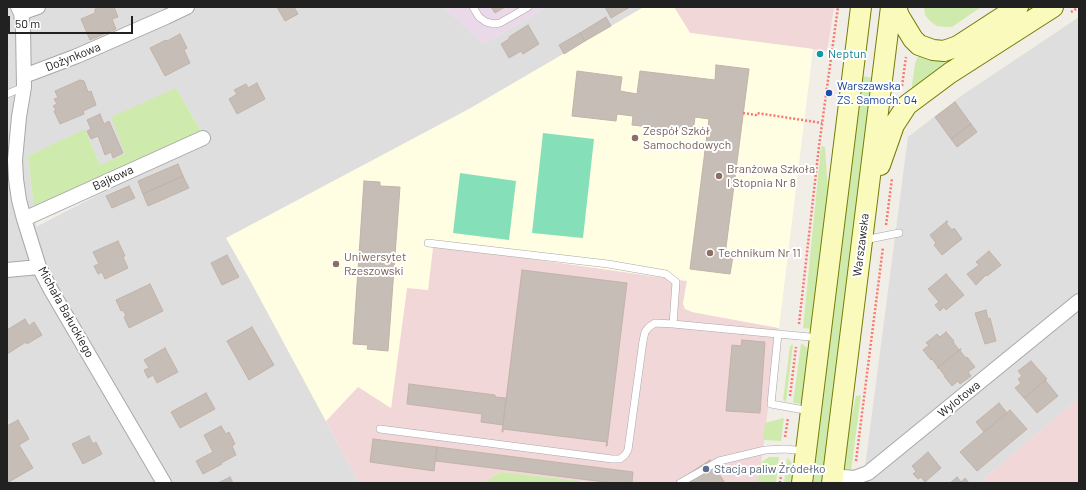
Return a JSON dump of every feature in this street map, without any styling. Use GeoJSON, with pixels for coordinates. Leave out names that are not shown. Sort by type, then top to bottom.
{"type":"FeatureCollection","features":[{"type":"Feature","properties":{"kind":"main road"},"geometry":{"type":"LineString","coordinates":[[802,483],[861,7]]}},
{"type":"Feature","properties":{"kind":"main road","name":"Warszawska"},"geometry":{"type":"LineString","coordinates":[[832,479],[890,7]]}},
{"type":"Feature","properties":{"kind":"main road"},"geometry":{"type":"LineString","coordinates":[[896,7],[899,16],[913,39],[919,45],[933,50],[944,51],[958,46],[1018,7]]}},
{"type":"Feature","properties":{"kind":"main road"},"geometry":{"type":"LineString","coordinates":[[866,208],[894,125],[907,105],[950,73],[1053,7]]}},
{"type":"Feature","properties":{"kind":"street"},"geometry":{"type":"LineString","coordinates":[[19,10],[38,7]]}},
{"type":"Feature","properties":{"kind":"street","name":"Dożynkowa"},"geometry":{"type":"LineString","coordinates":[[24,82],[77,56],[187,7]]}},
{"type":"Feature","properties":{"kind":"street","name":"Michała Bałuckiego"},"geometry":{"type":"LineString","coordinates":[[19,10],[23,28],[24,82],[15,160],[19,200],[24,219],[39,267],[164,483]]}},
{"type":"Feature","properties":{"kind":"street","name":"Bajkowa"},"geometry":{"type":"LineString","coordinates":[[24,219],[203,138]]}},
{"type":"Feature","properties":{"kind":"street"},"geometry":{"type":"LineString","coordinates":[[7,270],[39,267]]}},
{"type":"Feature","properties":{"kind":"street","name":"Wylotowa"},"geometry":{"type":"LineString","coordinates":[[854,478],[868,474],[1079,301]]}},
{"type":"Feature","properties":{"kind":"street"},"geometry":{"type":"LineString","coordinates":[[832,479],[843,477],[854,478]]}},
{"type":"Feature","properties":{"kind":"lane"},"geometry":{"type":"LineString","coordinates":[[473,7],[478,17],[486,22],[494,24],[500,23],[528,7]]}},
{"type":"Feature","properties":{"kind":"lane"},"geometry":{"type":"LineString","coordinates":[[7,94],[24,82]]}},
{"type":"Feature","properties":{"kind":"lane"},"geometry":{"type":"LineString","coordinates":[[862,240],[899,233]]}},
{"type":"Feature","properties":{"kind":"lane"},"geometry":{"type":"LineString","coordinates":[[428,243],[608,264],[666,274],[676,282],[673,324]]}},
{"type":"Feature","properties":{"kind":"lane"},"geometry":{"type":"LineString","coordinates":[[380,429],[620,459],[628,450],[643,339],[645,332],[655,323],[820,338]]}},
{"type":"Feature","properties":{"kind":"lane"},"geometry":{"type":"LineString","coordinates":[[778,334],[771,404],[811,411]]}},
{"type":"Feature","properties":{"kind":"lane"},"geometry":{"type":"LineString","coordinates":[[680,483],[719,460],[765,450],[784,448],[806,451]]}},
{"type":"Feature","properties":{"kind":"path"},"geometry":{"type":"LineString","coordinates":[[780,483],[822,123],[838,7]]}},
{"type":"Feature","properties":{"kind":"path"},"geometry":{"type":"LineString","coordinates":[[907,105],[902,90],[906,57],[913,39]]}},
{"type":"Feature","properties":{"kind":"path"},"geometry":{"type":"LineString","coordinates":[[743,113],[756,115],[756,113],[822,123]]}},
{"type":"Feature","properties":{"kind":"path"},"geometry":{"type":"LineString","coordinates":[[854,478],[892,177]]}},
{"type":"Feature","properties":{"kind":"shaded area"},"geometry":{"type":"Polygon","coordinates":[[[7,7],[444,7],[484,44],[546,7],[644,7],[469,109],[227,238],[359,483],[7,483],[7,7]],[[176,88],[126,154],[100,165],[85,130],[28,156],[36,227],[206,139],[176,88]]]}},
{"type":"Feature","properties":{"kind":"shaded area"},"geometry":{"type":"Polygon","coordinates":[[[444,7],[546,7],[484,44],[444,7]]]}},
{"type":"Feature","properties":{"kind":"shaded area","name":"Zespół Szkół Samochodowych"},"geometry":{"type":"Polygon","coordinates":[[[644,7],[674,7],[690,33],[813,49],[779,328],[692,312],[685,309],[683,304],[687,281],[441,246],[433,247],[428,290],[407,288],[391,408],[358,387],[326,421],[226,238],[469,109],[644,7]]]}},
{"type":"Feature","properties":{"kind":"shaded area"},"geometry":{"type":"Polygon","coordinates":[[[674,7],[834,7],[827,51],[690,33],[674,7]]]}},
{"type":"Feature","properties":{"kind":"shaded area"},"geometry":{"type":"Polygon","coordinates":[[[1079,17],[1079,398],[979,483],[863,483],[908,137],[961,96],[1079,17]]]}},
{"type":"Feature","properties":{"kind":"shaded area"},"geometry":{"type":"Polygon","coordinates":[[[441,246],[687,281],[683,304],[692,312],[779,328],[759,483],[600,483],[501,472],[482,483],[359,483],[326,421],[358,386],[391,408],[407,287],[428,290],[433,247],[441,246]]]}},
{"type":"Feature","properties":{"kind":"shaded area"},"geometry":{"type":"Polygon","coordinates":[[[1079,398],[1079,483],[979,483],[1079,398]]]}},
{"type":"Feature","properties":{"kind":"green space"},"geometry":{"type":"Polygon","coordinates":[[[924,7],[981,7],[952,27],[947,27],[937,26],[930,21],[925,15],[924,7]]]}},
{"type":"Feature","properties":{"kind":"green space"},"geometry":{"type":"Polygon","coordinates":[[[1031,7],[1041,7],[913,91],[912,85],[915,64],[918,56],[933,61],[945,60],[959,54],[1031,7]]]}},
{"type":"Feature","properties":{"kind":"green space"},"geometry":{"type":"Polygon","coordinates":[[[862,76],[872,78],[822,483],[812,483],[862,76]]]}},
{"type":"Feature","properties":{"kind":"green space"},"geometry":{"type":"Polygon","coordinates":[[[176,88],[201,131],[34,209],[28,156],[85,129],[100,165],[125,154],[111,117],[176,88]]]}},
{"type":"Feature","properties":{"kind":"green space"},"geometry":{"type":"Polygon","coordinates":[[[543,133],[594,139],[583,238],[532,233],[543,133]]]}},
{"type":"Feature","properties":{"kind":"green space"},"geometry":{"type":"Polygon","coordinates":[[[821,146],[825,147],[828,191],[811,329],[803,328],[821,146]]]}},
{"type":"Feature","properties":{"kind":"green space"},"geometry":{"type":"Polygon","coordinates":[[[460,173],[516,181],[509,240],[453,233],[460,173]]]}},
{"type":"Feature","properties":{"kind":"green space"},"geometry":{"type":"Polygon","coordinates":[[[793,344],[786,402],[783,400],[790,346],[793,344]]]}},
{"type":"Feature","properties":{"kind":"green space"},"geometry":{"type":"Polygon","coordinates":[[[801,344],[807,348],[808,354],[802,404],[793,403],[801,344]]]}},
{"type":"Feature","properties":{"kind":"green space"},"geometry":{"type":"Polygon","coordinates":[[[861,395],[851,471],[844,468],[848,433],[856,396],[861,395]]]}},
{"type":"Feature","properties":{"kind":"green space"},"geometry":{"type":"Polygon","coordinates":[[[784,418],[781,441],[763,440],[765,423],[784,418]]]}},
{"type":"Feature","properties":{"kind":"green space"},"geometry":{"type":"Polygon","coordinates":[[[769,457],[779,457],[776,483],[758,483],[759,466],[769,457]]]}},
{"type":"Feature","properties":{"kind":"green space"},"geometry":{"type":"Polygon","coordinates":[[[787,458],[793,465],[792,483],[784,483],[787,458]]]}},
{"type":"Feature","properties":{"kind":"green space"},"geometry":{"type":"Polygon","coordinates":[[[501,472],[581,481],[578,483],[482,483],[501,472]]]}},
{"type":"Feature","properties":{"kind":"building"},"geometry":{"type":"Polygon","coordinates":[[[100,7],[114,7],[118,17],[112,19],[116,29],[90,40],[81,19],[95,13],[95,9],[100,7]]]}},
{"type":"Feature","properties":{"kind":"building"},"geometry":{"type":"Polygon","coordinates":[[[277,7],[294,7],[298,14],[285,21],[277,7]]]}},
{"type":"Feature","properties":{"kind":"building"},"geometry":{"type":"Polygon","coordinates":[[[491,7],[505,7],[495,13],[491,7]]]}},
{"type":"Feature","properties":{"kind":"building"},"geometry":{"type":"Polygon","coordinates":[[[605,7],[630,7],[611,18],[605,7]]]}},
{"type":"Feature","properties":{"kind":"building"},"geometry":{"type":"Polygon","coordinates":[[[606,17],[611,26],[585,41],[580,33],[606,17]]]}},
{"type":"Feature","properties":{"kind":"building"},"geometry":{"type":"Polygon","coordinates":[[[528,25],[539,44],[523,54],[521,51],[509,58],[501,44],[528,25]]]}},
{"type":"Feature","properties":{"kind":"building"},"geometry":{"type":"Polygon","coordinates":[[[580,33],[585,41],[564,54],[559,45],[580,33]]]}},
{"type":"Feature","properties":{"kind":"building"},"geometry":{"type":"Polygon","coordinates":[[[180,34],[187,48],[184,50],[190,63],[165,76],[150,48],[180,34]]]}},
{"type":"Feature","properties":{"kind":"building"},"geometry":{"type":"Polygon","coordinates":[[[716,65],[749,69],[725,255],[733,256],[730,274],[690,269],[709,119],[695,117],[693,132],[632,125],[633,116],[617,114],[616,121],[572,116],[577,71],[622,77],[620,91],[637,94],[640,71],[715,80],[716,65]]]}},
{"type":"Feature","properties":{"kind":"building"},"geometry":{"type":"Polygon","coordinates":[[[80,80],[84,81],[88,92],[91,91],[96,105],[83,111],[84,114],[60,124],[54,111],[56,110],[53,106],[57,104],[54,99],[58,98],[55,91],[80,80]]]}},
{"type":"Feature","properties":{"kind":"building"},"geometry":{"type":"Polygon","coordinates":[[[257,83],[265,99],[237,114],[229,99],[237,94],[234,90],[246,84],[248,88],[257,83]]]}},
{"type":"Feature","properties":{"kind":"building"},"geometry":{"type":"Polygon","coordinates":[[[955,102],[971,124],[951,139],[935,117],[955,102]]]}},
{"type":"Feature","properties":{"kind":"building"},"geometry":{"type":"Polygon","coordinates":[[[100,114],[104,124],[109,121],[123,153],[113,158],[111,152],[105,155],[98,136],[91,139],[87,131],[91,129],[87,120],[100,114]]]}},
{"type":"Feature","properties":{"kind":"building"},"geometry":{"type":"Polygon","coordinates":[[[971,124],[977,132],[957,147],[951,139],[971,124]]]}},
{"type":"Feature","properties":{"kind":"building"},"geometry":{"type":"Polygon","coordinates":[[[178,164],[183,176],[143,194],[138,181],[178,164]]]}},
{"type":"Feature","properties":{"kind":"building"},"geometry":{"type":"Polygon","coordinates":[[[183,176],[189,188],[148,206],[143,194],[183,176]]]}},
{"type":"Feature","properties":{"kind":"building"},"geometry":{"type":"Polygon","coordinates":[[[364,181],[380,182],[380,186],[400,187],[388,351],[367,349],[368,345],[353,344],[364,181]]]}},
{"type":"Feature","properties":{"kind":"building"},"geometry":{"type":"Polygon","coordinates":[[[129,186],[135,198],[112,208],[106,196],[129,186]]]}},
{"type":"Feature","properties":{"kind":"building"},"geometry":{"type":"Polygon","coordinates":[[[947,221],[948,222],[946,223],[952,230],[954,228],[962,239],[942,255],[934,245],[936,243],[930,235],[947,221]]]}},
{"type":"Feature","properties":{"kind":"building"},"geometry":{"type":"Polygon","coordinates":[[[118,241],[125,256],[123,257],[128,268],[105,279],[102,272],[98,274],[94,266],[99,264],[93,252],[118,241]]]}},
{"type":"Feature","properties":{"kind":"building"},"geometry":{"type":"Polygon","coordinates":[[[989,251],[1001,265],[987,276],[986,275],[976,285],[967,274],[979,265],[976,262],[989,251]]]}},
{"type":"Feature","properties":{"kind":"building"},"geometry":{"type":"Polygon","coordinates":[[[227,255],[239,277],[222,285],[211,263],[227,255]]]}},
{"type":"Feature","properties":{"kind":"building"},"geometry":{"type":"Polygon","coordinates":[[[522,270],[627,283],[607,446],[607,442],[503,429],[502,432],[522,270]]]}},
{"type":"Feature","properties":{"kind":"building"},"geometry":{"type":"Polygon","coordinates":[[[946,274],[964,295],[946,310],[944,307],[940,311],[935,305],[939,302],[928,289],[946,274]]]}},
{"type":"Feature","properties":{"kind":"building"},"geometry":{"type":"Polygon","coordinates":[[[150,284],[163,311],[129,328],[124,317],[126,316],[123,310],[121,311],[116,300],[150,284]]]}},
{"type":"Feature","properties":{"kind":"building"},"geometry":{"type":"Polygon","coordinates":[[[986,310],[988,319],[990,318],[996,341],[985,344],[975,313],[986,310]]]}},
{"type":"Feature","properties":{"kind":"building"},"geometry":{"type":"Polygon","coordinates":[[[25,319],[29,326],[34,322],[42,335],[27,344],[26,342],[7,354],[7,330],[25,319]]]}},
{"type":"Feature","properties":{"kind":"building"},"geometry":{"type":"Polygon","coordinates":[[[252,327],[274,365],[249,380],[227,341],[252,327]]]}},
{"type":"Feature","properties":{"kind":"building"},"geometry":{"type":"Polygon","coordinates":[[[946,332],[954,341],[953,342],[959,350],[961,349],[937,368],[938,367],[932,359],[931,360],[923,350],[929,345],[926,343],[937,334],[940,337],[946,332]]]}},
{"type":"Feature","properties":{"kind":"building"},"geometry":{"type":"Polygon","coordinates":[[[742,340],[765,342],[760,413],[726,411],[732,345],[741,346],[742,340]]]}},
{"type":"Feature","properties":{"kind":"building"},"geometry":{"type":"Polygon","coordinates":[[[165,348],[178,372],[157,383],[153,375],[148,378],[144,370],[149,368],[144,360],[165,348]]]}},
{"type":"Feature","properties":{"kind":"building"},"geometry":{"type":"Polygon","coordinates":[[[961,349],[960,351],[975,367],[968,372],[971,376],[960,384],[958,381],[952,386],[939,368],[937,368],[961,349]]]}},
{"type":"Feature","properties":{"kind":"building"},"geometry":{"type":"Polygon","coordinates":[[[1031,361],[1047,379],[1024,398],[1015,388],[1021,383],[1018,379],[1022,376],[1018,371],[1031,361]]]}},
{"type":"Feature","properties":{"kind":"building"},"geometry":{"type":"Polygon","coordinates":[[[1045,380],[1058,396],[1037,413],[1024,398],[1045,380]]]}},
{"type":"Feature","properties":{"kind":"building"},"geometry":{"type":"Polygon","coordinates":[[[409,384],[495,395],[495,397],[506,398],[503,425],[481,422],[482,414],[407,404],[409,384]]]}},
{"type":"Feature","properties":{"kind":"building"},"geometry":{"type":"Polygon","coordinates":[[[206,393],[215,409],[180,428],[171,412],[206,393]]]}},
{"type":"Feature","properties":{"kind":"building"},"geometry":{"type":"Polygon","coordinates":[[[999,403],[1007,413],[984,432],[976,422],[999,403]]]}},
{"type":"Feature","properties":{"kind":"building"},"geometry":{"type":"Polygon","coordinates":[[[1010,410],[1027,429],[977,471],[960,452],[1010,410]]]}},
{"type":"Feature","properties":{"kind":"building"},"geometry":{"type":"Polygon","coordinates":[[[18,420],[29,439],[19,445],[33,468],[7,483],[7,426],[18,420]]]}},
{"type":"Feature","properties":{"kind":"building"},"geometry":{"type":"Polygon","coordinates":[[[221,426],[226,434],[229,432],[235,444],[232,446],[236,455],[203,474],[196,461],[213,452],[204,435],[221,426]]]}},
{"type":"Feature","properties":{"kind":"building"},"geometry":{"type":"Polygon","coordinates":[[[89,436],[93,444],[96,442],[102,454],[83,464],[72,444],[89,436]]]}},
{"type":"Feature","properties":{"kind":"building"},"geometry":{"type":"Polygon","coordinates":[[[373,439],[437,447],[434,471],[370,462],[373,439]]]}},
{"type":"Feature","properties":{"kind":"building"},"geometry":{"type":"Polygon","coordinates":[[[437,447],[633,472],[632,483],[613,483],[436,461],[437,447]]]}},
{"type":"Feature","properties":{"kind":"building"},"geometry":{"type":"Polygon","coordinates":[[[928,452],[941,468],[925,482],[921,477],[918,479],[913,474],[916,471],[912,466],[928,452]]]}},
{"type":"Feature","properties":{"kind":"building","name":"Stacja paliw Źródełko"},"geometry":{"type":"Polygon","coordinates":[[[710,460],[725,483],[688,483],[684,477],[710,460]]]}},
{"type":"Feature","properties":{"kind":"building"},"geometry":{"type":"Polygon","coordinates":[[[230,477],[233,483],[218,483],[230,477]]]}},
{"type":"Feature","properties":{"kind":"building"},"geometry":{"type":"Polygon","coordinates":[[[957,477],[961,482],[965,478],[969,483],[950,483],[957,477]]]}},
{"type":"Feature","properties":{"kind":"place","name":"Neptun"},"geometry":{"type":"Point","coordinates":[820,54]}},
{"type":"Feature","properties":{"kind":"place","name":"Warszawska ZS. Samoch. 04"},"geometry":{"type":"Point","coordinates":[829,93]}},
{"type":"Feature","properties":{"kind":"place","name":"Zespół Szkół Samochodowych"},"geometry":{"type":"Point","coordinates":[635,138]}},
{"type":"Feature","properties":{"kind":"place","name":"Branżowa Szkoła I Stopnia Nr 8"},"geometry":{"type":"Point","coordinates":[719,176]}},
{"type":"Feature","properties":{"kind":"place","name":"Technikum Nr 11"},"geometry":{"type":"Point","coordinates":[710,253]}},
{"type":"Feature","properties":{"kind":"place","name":"Uniwersytet Rzeszowski"},"geometry":{"type":"Point","coordinates":[336,264]}},
{"type":"Feature","properties":{"kind":"place","name":"Stacja paliw Źródełko"},"geometry":{"type":"Point","coordinates":[706,469]}}]}
